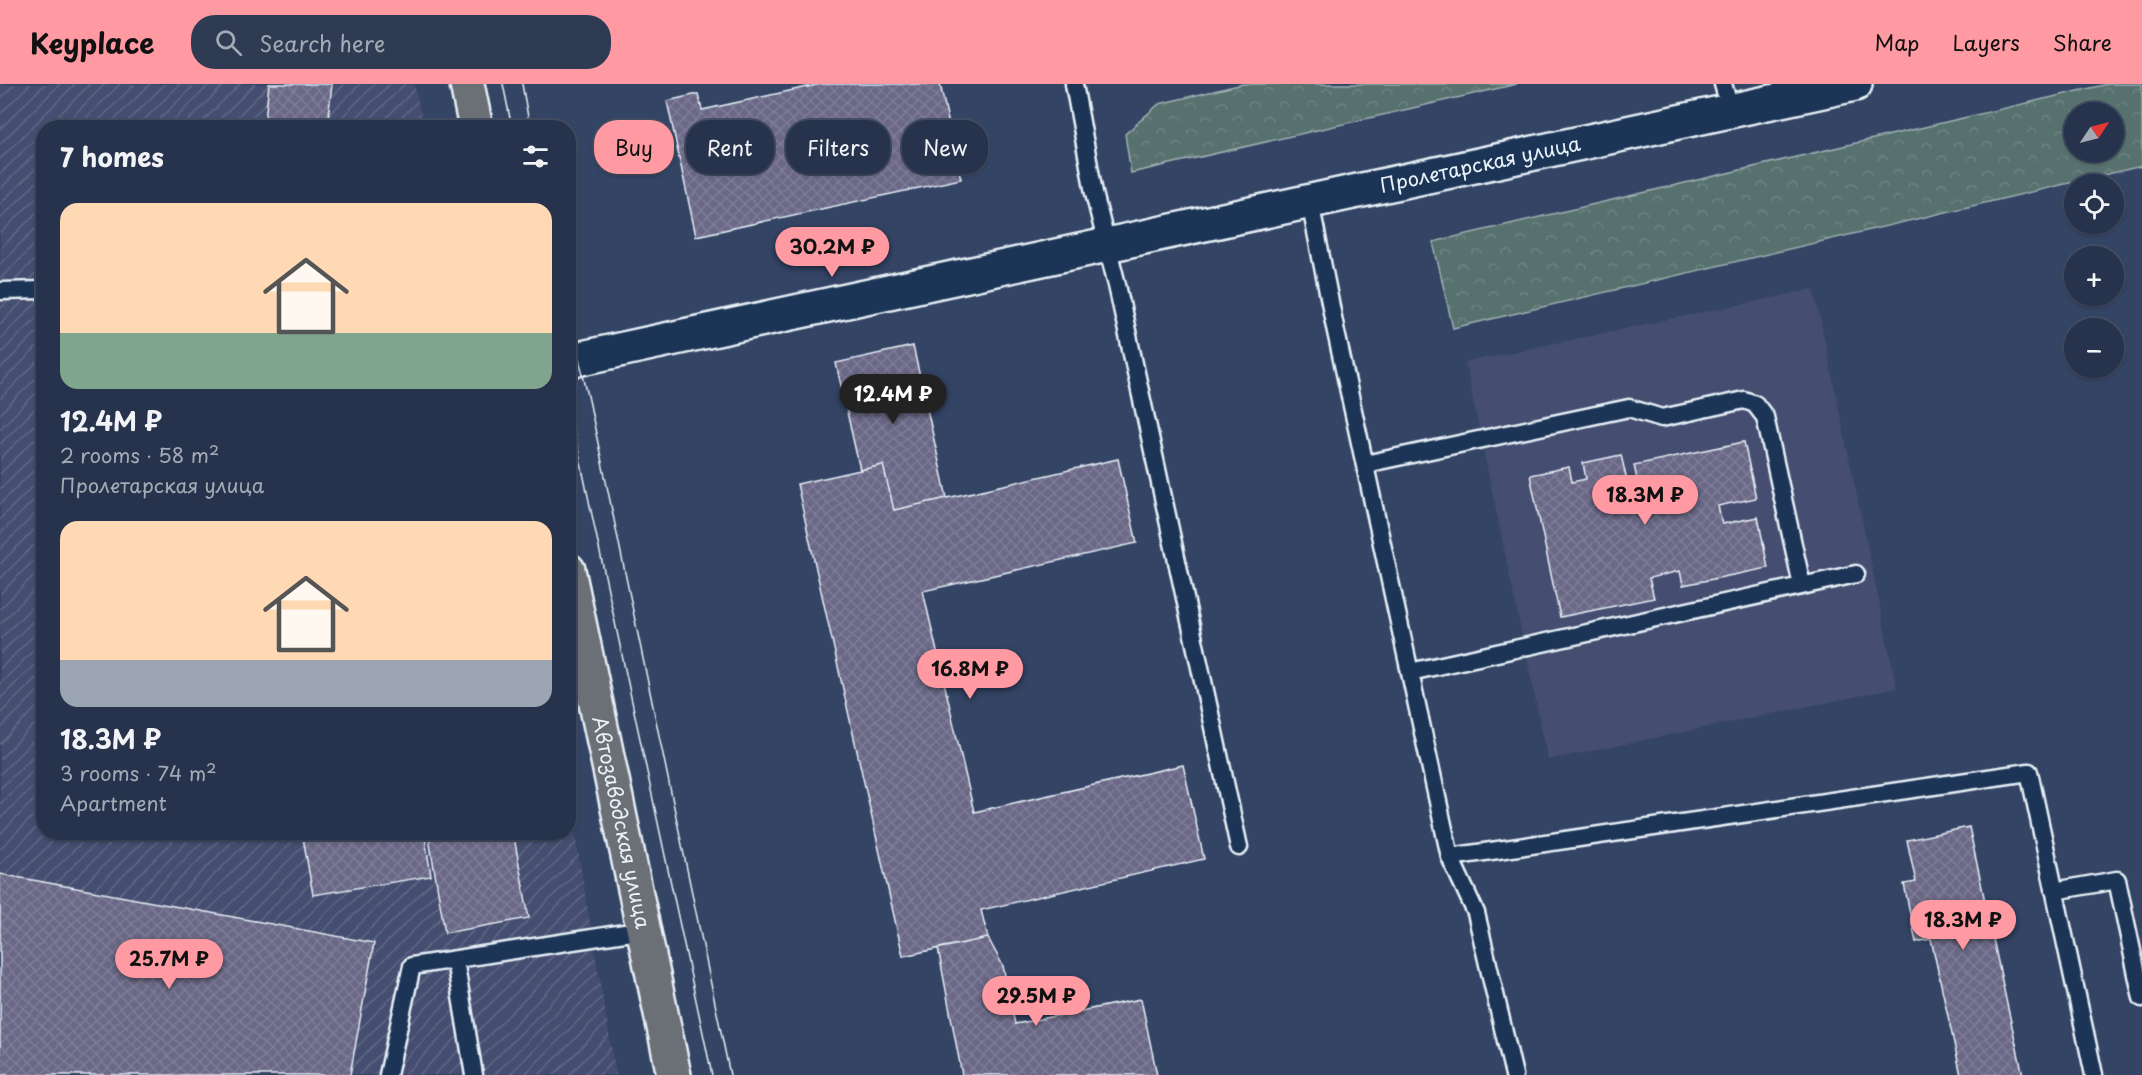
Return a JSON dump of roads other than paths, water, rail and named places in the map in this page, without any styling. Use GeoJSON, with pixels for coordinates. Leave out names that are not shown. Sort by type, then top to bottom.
{"type":"FeatureCollection","features":[{"type":"Feature","properties":{"kind":"main road"},"geometry":{"type":"LineString","coordinates":[[467,84],[474,120]]}},
{"type":"Feature","properties":{"kind":"main road","name":"Автозаводская улица"},"geometry":{"type":"LineString","coordinates":[[576,608],[674,1075]]}},
{"type":"Feature","properties":{"kind":"street","name":"Пролетарская улица"},"geometry":{"type":"LineString","coordinates":[[576,359],[1105,244],[1310,202],[1727,98],[1855,84]]}},
{"type":"Feature","properties":{"kind":"lane"},"geometry":{"type":"LineString","coordinates":[[1074,84],[1105,244],[1117,285],[1239,847]]}},
{"type":"Feature","properties":{"kind":"lane"},"geometry":{"type":"LineString","coordinates":[[1310,202],[1450,857],[1476,913],[1514,1075]]}},
{"type":"Feature","properties":{"kind":"lane"},"geometry":{"type":"LineString","coordinates":[[0,291],[36,290]]}},
{"type":"Feature","properties":{"kind":"lane"},"geometry":{"type":"LineString","coordinates":[[1365,464],[1629,408],[1662,418],[1744,400],[1755,404],[1765,417],[1802,585]]}},
{"type":"Feature","properties":{"kind":"lane"},"geometry":{"type":"LineString","coordinates":[[1410,672],[1856,574]]}},
{"type":"Feature","properties":{"kind":"lane"},"geometry":{"type":"LineString","coordinates":[[1450,857],[2029,772],[2094,1075]]}},
{"type":"Feature","properties":{"kind":"lane"},"geometry":{"type":"LineString","coordinates":[[2054,891],[2117,880],[2142,998]]}},
{"type":"Feature","properties":{"kind":"lane"},"geometry":{"type":"LineString","coordinates":[[388,1075],[412,966],[644,930]]}},
{"type":"Feature","properties":{"kind":"lane"},"geometry":{"type":"LineString","coordinates":[[455,960],[474,1075]]}},
{"type":"Feature","properties":{"kind":"tram line"},"geometry":{"type":"LineString","coordinates":[[503,84],[510,120]]}},
{"type":"Feature","properties":{"kind":"tram line"},"geometry":{"type":"LineString","coordinates":[[522,84],[529,120]]}},
{"type":"Feature","properties":{"kind":"tram line"},"geometry":{"type":"LineString","coordinates":[[576,346],[730,1075]]}},
{"type":"Feature","properties":{"kind":"tram line"},"geometry":{"type":"LineString","coordinates":[[576,440],[712,1075]]}}]}
